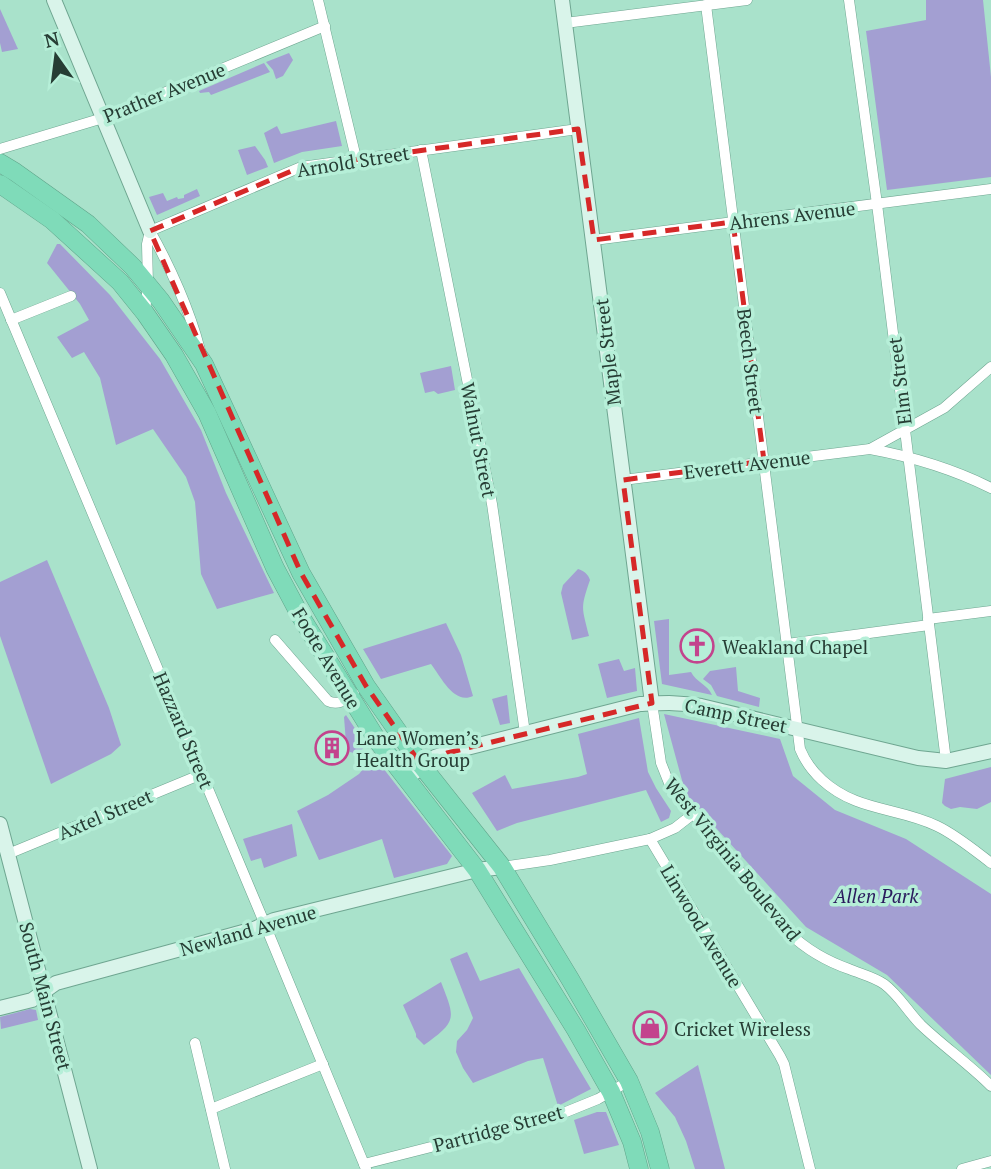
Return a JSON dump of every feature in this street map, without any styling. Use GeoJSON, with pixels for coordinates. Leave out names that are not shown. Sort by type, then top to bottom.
{"type":"FeatureCollection","features":[{"type":"Feature","properties":{"kind":"highway","name":"Foote Avenue"},"geometry":{"type":"LineString","coordinates":[[0,163],[88,224],[133,267],[161,301],[204,364],[301,573],[366,686],[422,766],[502,867],[570,979],[629,1082],[650,1132],[660,1169]]}},
{"type":"Feature","properties":{"kind":"highway","name":"Foote Avenue"},"geometry":{"type":"LineString","coordinates":[[0,184],[52,220],[120,282],[174,355],[207,413],[275,568],[301,617],[379,743],[477,870],[576,1030],[611,1092],[632,1142],[639,1169]]}},
{"type":"Feature","properties":{"kind":"street","name":"Foote Avenue"},"geometry":{"type":"LineString","coordinates":[[54,0],[150,231],[195,331],[204,364]]}},
{"type":"Feature","properties":{"kind":"street","name":"Maple Street"},"geometry":{"type":"LineString","coordinates":[[562,0],[573,129],[594,240],[652,703]]}},
{"type":"Feature","properties":{"kind":"street"},"geometry":{"type":"LineString","coordinates":[[565,23],[747,0]]}},
{"type":"Feature","properties":{"kind":"street","name":"Elm Street"},"geometry":{"type":"LineString","coordinates":[[849,0],[946,761]]}},
{"type":"Feature","properties":{"kind":"street"},"geometry":{"type":"LineString","coordinates":[[319,3],[356,158]]}},
{"type":"Feature","properties":{"kind":"street","name":"Beech Street"},"geometry":{"type":"LineString","coordinates":[[706,5],[800,749],[803,758],[815,773],[835,791],[860,803],[936,825],[991,863]]}},
{"type":"Feature","properties":{"kind":"street","name":"Prather Avenue"},"geometry":{"type":"LineString","coordinates":[[0,149],[103,118],[325,26]]}},
{"type":"Feature","properties":{"kind":"street","name":"Arnold Street"},"geometry":{"type":"LineString","coordinates":[[150,231],[301,166],[573,129]]}},
{"type":"Feature","properties":{"kind":"street","name":"Walnut Street"},"geometry":{"type":"LineString","coordinates":[[421,150],[492,504],[525,733]]}},
{"type":"Feature","properties":{"kind":"street","name":"Ahrens Avenue"},"geometry":{"type":"LineString","coordinates":[[594,240],[991,189]]}},
{"type":"Feature","properties":{"kind":"street","name":"Foote Avenue"},"geometry":{"type":"LineString","coordinates":[[145,313],[148,285],[147,244],[150,231]]}},
{"type":"Feature","properties":{"kind":"street","name":"Hazzard Street"},"geometry":{"type":"LineString","coordinates":[[0,293],[365,1166]]}},
{"type":"Feature","properties":{"kind":"street"},"geometry":{"type":"LineString","coordinates":[[11,320],[71,296]]}},
{"type":"Feature","properties":{"kind":"street"},"geometry":{"type":"LineString","coordinates":[[870,449],[944,408],[991,367]]}},
{"type":"Feature","properties":{"kind":"street"},"geometry":{"type":"LineString","coordinates":[[870,449],[908,456],[964,475],[991,488]]}},
{"type":"Feature","properties":{"kind":"street","name":"Everett Avenue"},"geometry":{"type":"LineString","coordinates":[[623,480],[870,449]]}},
{"type":"Feature","properties":{"kind":"street"},"geometry":{"type":"LineString","coordinates":[[787,644],[991,611]]}},
{"type":"Feature","properties":{"kind":"street"},"geometry":{"type":"LineString","coordinates":[[275,640],[328,701],[335,704],[366,686]]}},
{"type":"Feature","properties":{"kind":"street","name":"Camp Street"},"geometry":{"type":"LineString","coordinates":[[407,779],[435,757],[447,753],[640,704],[664,702],[682,702],[918,758],[946,761],[991,751]]}},
{"type":"Feature","properties":{"kind":"street","name":"West Virginia Boulevard"},"geometry":{"type":"LineString","coordinates":[[652,703],[663,770],[668,783],[789,933],[817,956],[884,984],[924,1028],[970,1065],[991,1086]]}},
{"type":"Feature","properties":{"kind":"street","name":"Axtel Street"},"geometry":{"type":"LineString","coordinates":[[8,854],[202,774]]}},
{"type":"Feature","properties":{"kind":"street"},"geometry":{"type":"LineString","coordinates":[[502,867],[650,839],[675,828],[693,814]]}},
{"type":"Feature","properties":{"kind":"street","name":"South Main Street"},"geometry":{"type":"LineString","coordinates":[[0,824],[90,1169]]}},
{"type":"Feature","properties":{"kind":"street","name":"Linwood Avenue"},"geometry":{"type":"LineString","coordinates":[[650,839],[780,1056],[810,1169]]}},
{"type":"Feature","properties":{"kind":"street","name":"Newland Avenue"},"geometry":{"type":"LineString","coordinates":[[0,1008],[32,1000],[56,983],[254,929],[274,920],[477,870],[502,867]]}},
{"type":"Feature","properties":{"kind":"street"},"geometry":{"type":"LineString","coordinates":[[195,1043],[225,1169]]}},
{"type":"Feature","properties":{"kind":"street"},"geometry":{"type":"LineString","coordinates":[[211,1109],[323,1064]]}},
{"type":"Feature","properties":{"kind":"street","name":"Partridge Street"},"geometry":{"type":"LineString","coordinates":[[365,1166],[561,1114],[598,1099],[629,1082]]}},
{"type":"Feature","properties":{"kind":"street"},"geometry":{"type":"LineString","coordinates":[[962,1169],[989,1164]]}},
{"type":"Feature","properties":{"kind":"highlighted area"},"geometry":{"type":"Polygon","coordinates":[[[578,129],[594,240],[733,222],[764,461],[623,480],[652,703],[447,753],[422,766],[366,686],[301,573],[150,231],[301,167],[578,129]]]}},
{"type":"Feature","properties":{"kind":"green space"},"geometry":{"type":"Polygon","coordinates":[[[926,0],[983,0],[991,77],[991,177],[887,190],[866,31],[926,20],[926,0]]]}},
{"type":"Feature","properties":{"kind":"green space"},"geometry":{"type":"Polygon","coordinates":[[[0,9],[18,49],[2,52],[0,9]]]}},
{"type":"Feature","properties":{"kind":"green space"},"geometry":{"type":"Polygon","coordinates":[[[289,53],[293,60],[283,76],[276,79],[266,62],[289,53]]]}},
{"type":"Feature","properties":{"kind":"green space"},"geometry":{"type":"Polygon","coordinates":[[[264,63],[270,72],[211,95],[209,92],[199,91],[264,63]]]}},
{"type":"Feature","properties":{"kind":"green space"},"geometry":{"type":"Polygon","coordinates":[[[336,121],[342,146],[302,152],[274,163],[264,133],[277,126],[281,134],[336,121]]]}},
{"type":"Feature","properties":{"kind":"green space"},"geometry":{"type":"Polygon","coordinates":[[[255,146],[268,167],[247,175],[238,150],[255,146]]]}},
{"type":"Feature","properties":{"kind":"green space"},"geometry":{"type":"Polygon","coordinates":[[[197,189],[200,196],[157,215],[149,197],[163,193],[167,201],[177,197],[184,198],[184,195],[197,189]]]}},
{"type":"Feature","properties":{"kind":"green space"},"geometry":{"type":"Polygon","coordinates":[[[57,244],[110,295],[160,359],[201,430],[226,493],[274,593],[217,609],[201,574],[195,502],[186,477],[153,429],[116,445],[100,378],[84,352],[72,358],[57,337],[89,320],[80,304],[47,263],[57,244]]]}},
{"type":"Feature","properties":{"kind":"green space"},"geometry":{"type":"Polygon","coordinates":[[[451,366],[455,390],[438,394],[434,391],[425,393],[420,373],[451,366]]]}},
{"type":"Feature","properties":{"kind":"green space"},"geometry":{"type":"Polygon","coordinates":[[[47,560],[109,708],[121,745],[111,754],[51,784],[0,636],[0,582],[47,560]]]}},
{"type":"Feature","properties":{"kind":"green space"},"geometry":{"type":"Polygon","coordinates":[[[578,569],[586,573],[590,580],[583,608],[589,636],[572,640],[561,593],[563,585],[578,569]]]}},
{"type":"Feature","properties":{"kind":"green space"},"geometry":{"type":"Polygon","coordinates":[[[669,619],[669,675],[691,672],[712,695],[662,684],[654,621],[669,619]]]}},
{"type":"Feature","properties":{"kind":"green space"},"geometry":{"type":"Polygon","coordinates":[[[446,623],[461,655],[473,696],[466,698],[454,693],[431,664],[381,679],[363,649],[446,623]]]}},
{"type":"Feature","properties":{"kind":"green space"},"geometry":{"type":"Polygon","coordinates":[[[619,659],[624,671],[635,668],[637,691],[607,698],[598,664],[619,659]]]}},
{"type":"Feature","properties":{"kind":"green space"},"geometry":{"type":"Polygon","coordinates":[[[736,667],[738,691],[760,698],[759,707],[717,696],[711,685],[703,679],[710,671],[736,667]]]}},
{"type":"Feature","properties":{"kind":"green space"},"geometry":{"type":"Polygon","coordinates":[[[507,695],[510,723],[500,725],[492,699],[507,695]]]}},
{"type":"Feature","properties":{"kind":"green space","name":"Allen Park"},"geometry":{"type":"Polygon","coordinates":[[[664,714],[780,739],[793,776],[835,810],[906,839],[991,894],[991,1075],[887,975],[806,927],[686,795],[664,714]]]}},
{"type":"Feature","properties":{"kind":"green space"},"geometry":{"type":"Polygon","coordinates":[[[346,715],[366,745],[358,754],[350,752],[346,743],[346,715]]]}},
{"type":"Feature","properties":{"kind":"green space"},"geometry":{"type":"Polygon","coordinates":[[[639,718],[648,772],[671,811],[669,818],[661,822],[646,790],[517,823],[497,831],[472,793],[505,775],[512,789],[587,774],[578,734],[639,718]]]}},
{"type":"Feature","properties":{"kind":"green space"},"geometry":{"type":"Polygon","coordinates":[[[372,754],[452,856],[447,864],[394,878],[382,839],[319,860],[297,811],[328,795],[359,774],[372,754]]]}},
{"type":"Feature","properties":{"kind":"green space"},"geometry":{"type":"Polygon","coordinates":[[[991,767],[991,802],[977,809],[951,809],[942,803],[945,779],[991,767]]]}},
{"type":"Feature","properties":{"kind":"green space"},"geometry":{"type":"Polygon","coordinates":[[[292,824],[297,856],[264,868],[261,858],[251,861],[243,839],[292,824]]]}},
{"type":"Feature","properties":{"kind":"green space"},"geometry":{"type":"Polygon","coordinates":[[[467,952],[480,981],[519,968],[591,1089],[558,1106],[543,1058],[528,1061],[473,1083],[456,1052],[457,1041],[473,1018],[450,959],[467,952]]]}},
{"type":"Feature","properties":{"kind":"green space"},"geometry":{"type":"Polygon","coordinates":[[[441,982],[451,1011],[450,1018],[443,1030],[424,1045],[416,1037],[403,1005],[441,982]]]}},
{"type":"Feature","properties":{"kind":"green space"},"geometry":{"type":"Polygon","coordinates":[[[30,1009],[36,1010],[38,1020],[1,1029],[0,1017],[30,1009]]]}},
{"type":"Feature","properties":{"kind":"green space"},"geometry":{"type":"Polygon","coordinates":[[[698,1065],[725,1169],[695,1169],[675,1117],[655,1093],[698,1065]]]}},
{"type":"Feature","properties":{"kind":"green space"},"geometry":{"type":"Polygon","coordinates":[[[597,1112],[606,1112],[619,1145],[584,1154],[574,1120],[597,1112]]]}},
{"type":"Feature","properties":{"kind":"place","name":"Weakland Chapel"},"geometry":{"type":"Point","coordinates":[697,646]}},
{"type":"Feature","properties":{"kind":"place","name":"Lane Women’s Health Group"},"geometry":{"type":"Point","coordinates":[332,748]}},
{"type":"Feature","properties":{"kind":"place","name":"Cricket Wireless"},"geometry":{"type":"Point","coordinates":[650,1028]}}]}
